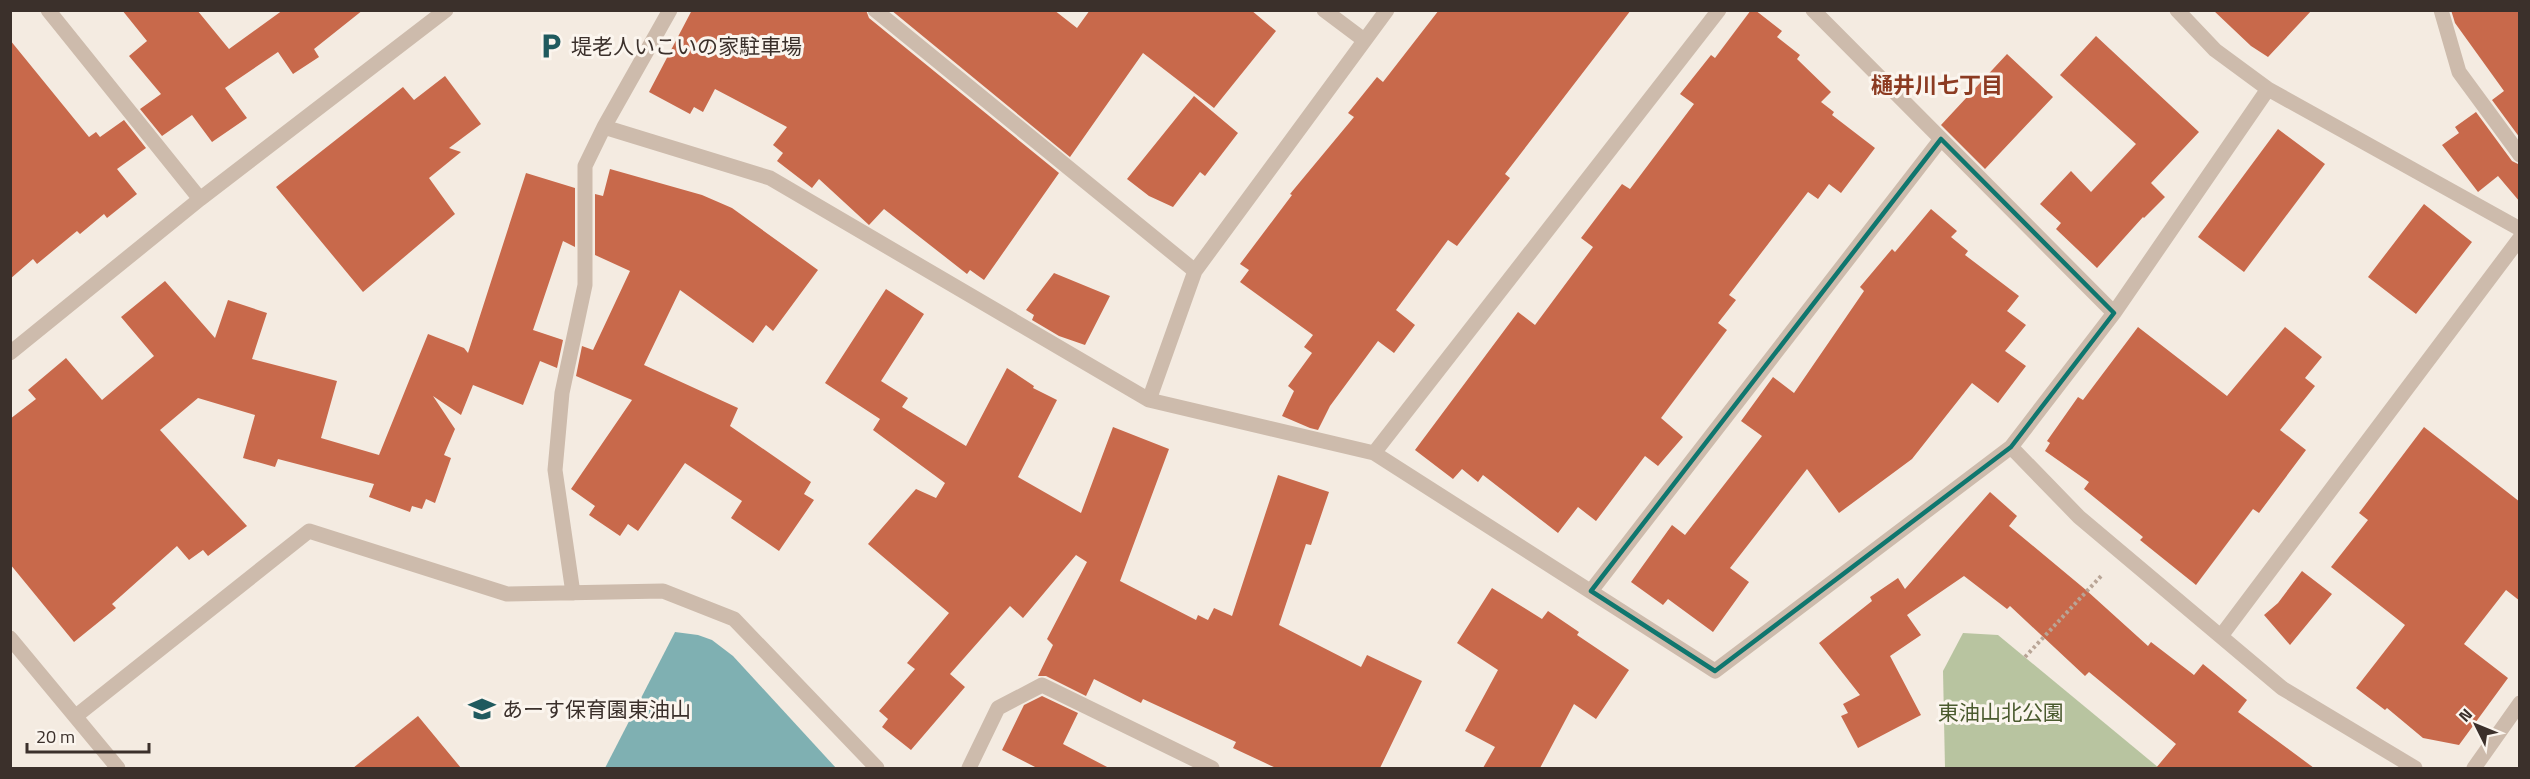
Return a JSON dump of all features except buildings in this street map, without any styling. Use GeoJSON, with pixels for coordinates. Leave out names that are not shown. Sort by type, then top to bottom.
{"type":"FeatureCollection","features":[{"type":"Feature","properties":{"kind":"street"},"geometry":{"type":"LineString","coordinates":[[48,10],[200,199]]}},
{"type":"Feature","properties":{"kind":"street"},"geometry":{"type":"LineString","coordinates":[[10,353],[200,199],[446,10]]}},
{"type":"Feature","properties":{"kind":"street"},"geometry":{"type":"LineString","coordinates":[[573,593],[555,470],[562,393],[585,285],[585,166],[603,127],[670,10]]}},
{"type":"Feature","properties":{"kind":"street"},"geometry":{"type":"LineString","coordinates":[[875,10],[1195,271]]}},
{"type":"Feature","properties":{"kind":"street"},"geometry":{"type":"LineString","coordinates":[[1324,10],[1364,40]]}},
{"type":"Feature","properties":{"kind":"street"},"geometry":{"type":"LineString","coordinates":[[1149,400],[1195,271],[1387,10]]}},
{"type":"Feature","properties":{"kind":"street"},"geometry":{"type":"LineString","coordinates":[[1374,453],[1719,10]]}},
{"type":"Feature","properties":{"kind":"street"},"geometry":{"type":"LineString","coordinates":[[1813,10],[2114,314]]}},
{"type":"Feature","properties":{"kind":"street"},"geometry":{"type":"LineString","coordinates":[[2177,10],[2215,50],[2268,89],[2520,229]]}},
{"type":"Feature","properties":{"kind":"street"},"geometry":{"type":"LineString","coordinates":[[2441,10],[2459,72],[2520,155]]}},
{"type":"Feature","properties":{"kind":"street"},"geometry":{"type":"LineString","coordinates":[[603,127],[770,178],[1149,400],[1374,453],[1715,671],[2011,447],[2114,314],[2268,89]]}},
{"type":"Feature","properties":{"kind":"street"},"geometry":{"type":"LineString","coordinates":[[1591,591],[1941,139]]}},
{"type":"Feature","properties":{"kind":"street"},"geometry":{"type":"LineString","coordinates":[[2221,636],[2520,238]]}},
{"type":"Feature","properties":{"kind":"street"},"geometry":{"type":"LineString","coordinates":[[2011,447],[2079,517],[2282,688],[2415,768]]}},
{"type":"Feature","properties":{"kind":"street"},"geometry":{"type":"LineString","coordinates":[[76,716],[309,531],[507,594],[663,591],[734,619],[877,768]]}},
{"type":"Feature","properties":{"kind":"street"},"geometry":{"type":"LineString","coordinates":[[10,638],[118,768]]}},
{"type":"Feature","properties":{"kind":"street"},"geometry":{"type":"LineString","coordinates":[[969,768],[998,708],[1041,685],[1212,768]]}},
{"type":"Feature","properties":{"kind":"street"},"geometry":{"type":"LineString","coordinates":[[2474,768],[2520,703]]}},
{"type":"Feature","properties":{"kind":"path"},"geometry":{"type":"LineString","coordinates":[[2025,657],[2122,554]]}},
{"type":"Feature","properties":{"kind":"highlighted area"},"geometry":{"type":"Polygon","coordinates":[[[1941,139],[2114,313],[2011,447],[1715,671],[1591,591],[1941,139]]]}},
{"type":"Feature","properties":{"kind":"green space","name":"東油山北公園"},"geometry":{"type":"Polygon","coordinates":[[[1963,633],[1998,635],[2159,768],[1945,768],[1943,671],[1963,633]]]}},
{"type":"Feature","properties":{"kind":"water"},"geometry":{"type":"Polygon","coordinates":[[[675,632],[698,635],[712,640],[733,656],[836,768],[605,768],[675,632]]]}},
{"type":"Feature","properties":{"kind":"place","name":"堤老人いこいの家駐車場"},"geometry":{"type":"Point","coordinates":[551,46]}},
{"type":"Feature","properties":{"kind":"place","name":"あーす保育園東油山"},"geometry":{"type":"Point","coordinates":[482,709]}},
{"type":"Feature","properties":{"kind":"district","name":"樋井川七丁目"},"geometry":{"type":"Point","coordinates":[1937,85]}}]}
